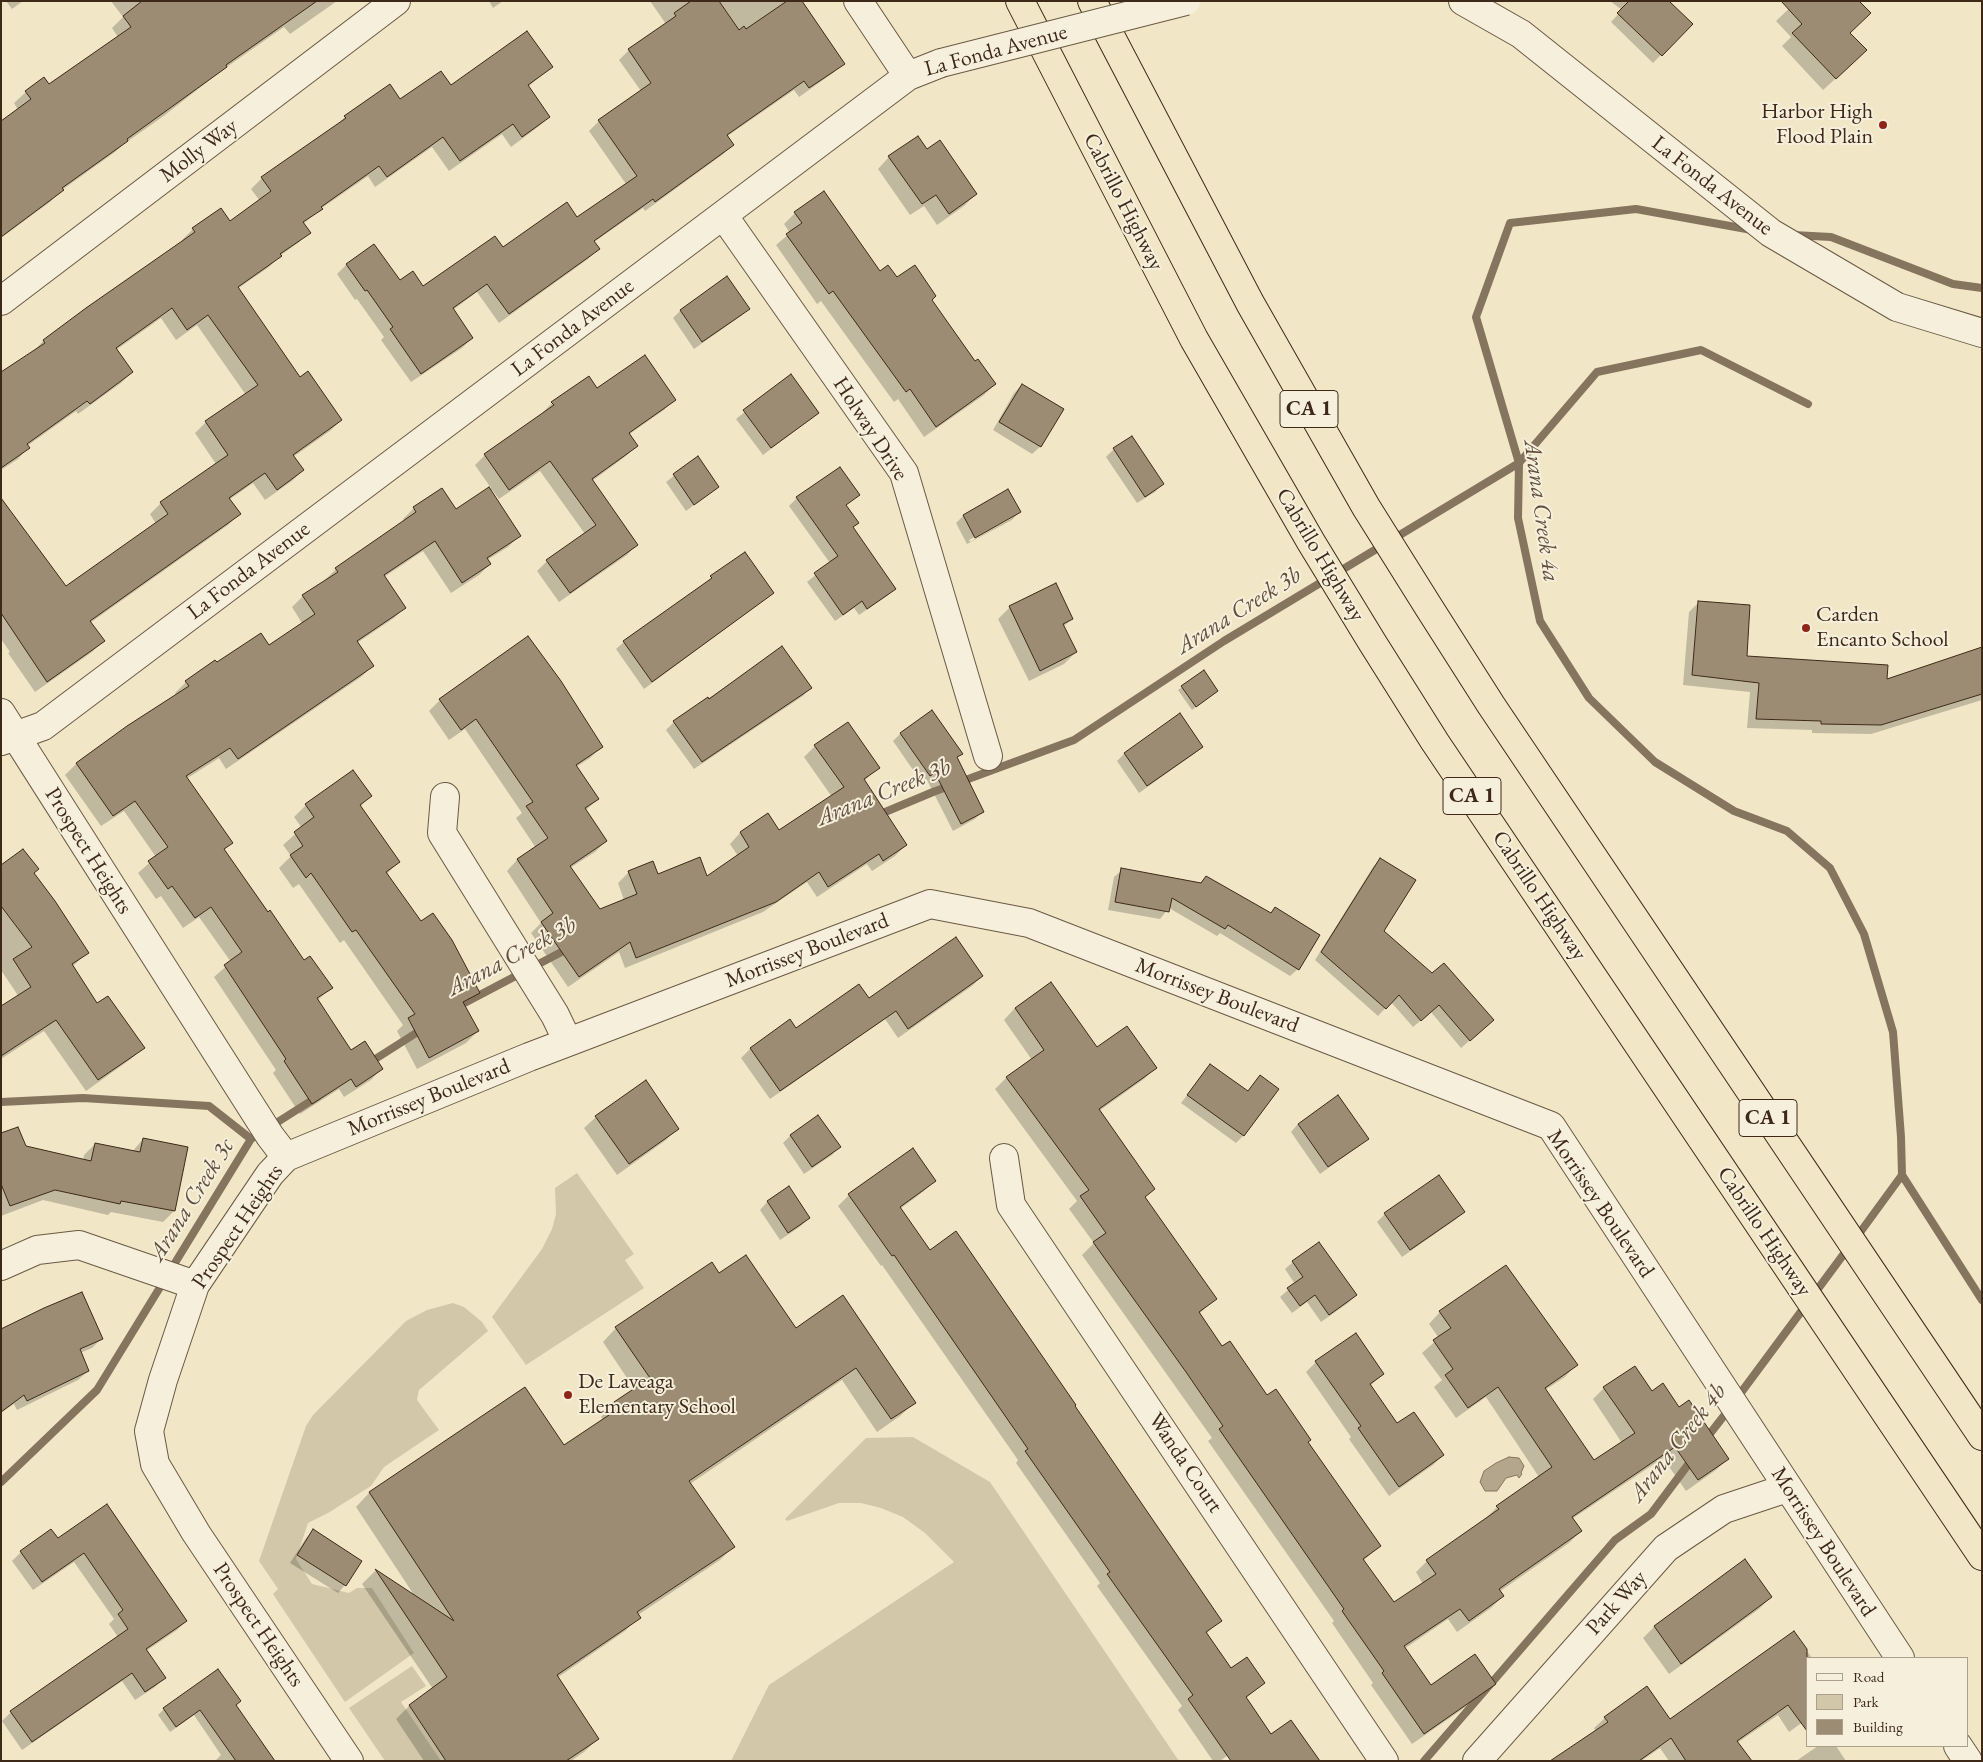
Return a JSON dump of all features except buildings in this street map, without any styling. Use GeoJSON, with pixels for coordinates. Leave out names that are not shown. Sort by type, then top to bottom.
{"type":"FeatureCollection","features":[{"type":"Feature","properties":{"kind":"highway","name":"Cabrillo Highway"},"geometry":{"type":"LineString","coordinates":[[1020,1],[1194,339],[1301,525],[1372,642],[1441,750],[1982,1556]]}},
{"type":"Feature","properties":{"kind":"highway","name":"CA 1"},"geometry":{"type":"LineString","coordinates":[[1092,1],[1250,303],[1366,507],[1491,705],[1982,1436]]}},
{"type":"Feature","properties":{"kind":"street","name":"Molly Way"},"geometry":{"type":"LineString","coordinates":[[1,301],[396,1]]}},
{"type":"Feature","properties":{"kind":"street"},"geometry":{"type":"LineString","coordinates":[[858,1],[908,76]]}},
{"type":"Feature","properties":{"kind":"street","name":"La Fonda Avenue"},"geometry":{"type":"LineString","coordinates":[[8,739],[43,726],[908,76],[941,63],[1186,1]]}},
{"type":"Feature","properties":{"kind":"street","name":"La Fonda Avenue"},"geometry":{"type":"LineString","coordinates":[[1463,1],[1521,34],[1771,233],[1898,307],[1982,333]]}},
{"type":"Feature","properties":{"kind":"street","name":"Holway Drive"},"geometry":{"type":"LineString","coordinates":[[723,215],[904,473],[988,756]]}},
{"type":"Feature","properties":{"kind":"street","name":"Prospect Heights"},"geometry":{"type":"LineString","coordinates":[[1,713],[8,739],[270,1136],[286,1157],[270,1174],[195,1285],[163,1380],[149,1431],[155,1464],[196,1533],[349,1761]]}},
{"type":"Feature","properties":{"kind":"street"},"geometry":{"type":"LineString","coordinates":[[444,797],[442,833],[555,1015],[568,1042]]}},
{"type":"Feature","properties":{"kind":"street","name":"Morrissey Boulevard"},"geometry":{"type":"LineString","coordinates":[[286,1157],[568,1042],[930,904],[1029,923],[1551,1126],[1899,1657]]}},
{"type":"Feature","properties":{"kind":"street","name":"Wanda Court"},"geometry":{"type":"LineString","coordinates":[[1004,1158],[1011,1205],[1384,1761]]}},
{"type":"Feature","properties":{"kind":"street"},"geometry":{"type":"LineString","coordinates":[[1,1266],[37,1250],[79,1246],[195,1285]]}},
{"type":"Feature","properties":{"kind":"street","name":"Park Way"},"geometry":{"type":"LineString","coordinates":[[1477,1761],[1666,1548],[1724,1509],[1787,1488]]}},
{"type":"Feature","properties":{"kind":"street"},"geometry":{"type":"LineString","coordinates":[[1959,1747],[1968,1761]]}},
{"type":"Feature","properties":{"kind":"green space"},"geometry":{"type":"Polygon","coordinates":[[[577,1173],[634,1254],[625,1260],[644,1288],[526,1365],[492,1317],[542,1249],[552,1229],[556,1214],[555,1188],[577,1173]]]}},
{"type":"Feature","properties":{"kind":"green space"},"geometry":{"type":"Polygon","coordinates":[[[453,1303],[464,1307],[482,1322],[488,1331],[419,1390],[417,1400],[439,1430],[384,1467],[371,1486],[328,1513],[308,1523],[296,1559],[312,1584],[349,1593],[357,1588],[372,1588],[414,1653],[345,1702],[273,1594],[278,1589],[259,1561],[306,1426],[313,1415],[406,1321],[427,1310],[453,1303]]]}},
{"type":"Feature","properties":{"kind":"green space"},"geometry":{"type":"Polygon","coordinates":[[[913,1437],[990,1482],[1179,1761],[731,1761],[769,1685],[954,1562],[925,1533],[903,1517],[881,1508],[861,1503],[839,1503],[787,1521],[785,1519],[866,1438],[913,1437]]]}},
{"type":"Feature","properties":{"kind":"green space"},"geometry":{"type":"Polygon","coordinates":[[[412,1666],[426,1686],[401,1702],[441,1761],[385,1761],[349,1708],[412,1666]]]}},
{"type":"Feature","properties":{"kind":"shaded area"},"geometry":{"type":"Polygon","coordinates":[[[1509,1457],[1519,1458],[1524,1466],[1522,1474],[1519,1478],[1517,1475],[1506,1478],[1497,1491],[1485,1491],[1480,1482],[1484,1471],[1509,1457]]]}},
{"type":"Feature","properties":{"kind":"waterway","name":"Arana Creek 4a"},"geometry":{"type":"LineString","coordinates":[[1752,230],[1636,209],[1510,223],[1476,317],[1519,463],[1518,518],[1540,621],[1589,698],[1655,762],[1734,811],[1787,831],[1830,868],[1864,934],[1893,1032],[1902,1175]]}},
{"type":"Feature","properties":{"kind":"waterway","name":"Arana Creek 4a"},"geometry":{"type":"LineString","coordinates":[[1793,235],[1831,237],[1953,284],[1982,288]]}},
{"type":"Feature","properties":{"kind":"waterway","name":"Arana Creek 3b"},"geometry":{"type":"LineString","coordinates":[[878,815],[933,792],[1074,740],[1224,641],[1519,463],[1597,372],[1701,350],[1808,404]]}},
{"type":"Feature","properties":{"kind":"waterway","name":"Arana Creek 3b"},"geometry":{"type":"LineString","coordinates":[[455,1008],[569,948]]}},
{"type":"Feature","properties":{"kind":"waterway","name":"Arana Creek 3b"},"geometry":{"type":"LineString","coordinates":[[369,1063],[424,1028]]}},
{"type":"Feature","properties":{"kind":"waterway","name":"Arana Creek 3c"},"geometry":{"type":"LineString","coordinates":[[1,1482],[97,1390],[251,1139],[317,1097]]}},
{"type":"Feature","properties":{"kind":"waterway","name":"Arana Creek 3c"},"geometry":{"type":"LineString","coordinates":[[1,1102],[83,1098],[209,1106],[251,1139]]}},
{"type":"Feature","properties":{"kind":"waterway"},"geometry":{"type":"LineString","coordinates":[[1902,1175],[1982,1300]]}},
{"type":"Feature","properties":{"kind":"waterway","name":"Arana Creek 4b"},"geometry":{"type":"LineString","coordinates":[[1856,1238],[1902,1175]]}},
{"type":"Feature","properties":{"kind":"waterway","name":"Arana Creek 4b"},"geometry":{"type":"LineString","coordinates":[[1737,1398],[1849,1247]]}},
{"type":"Feature","properties":{"kind":"waterway","name":"Arana Creek 4b"},"geometry":{"type":"LineString","coordinates":[[1705,1440],[1730,1408]]}},
{"type":"Feature","properties":{"kind":"waterway","name":"Arana Creek 4b"},"geometry":{"type":"LineString","coordinates":[[1424,1761],[1615,1540],[1651,1514],[1693,1458]]}},
{"type":"Feature","properties":{"kind":"place","name":"Harbor High Flood Plain"},"geometry":{"type":"Point","coordinates":[1883,125]}},
{"type":"Feature","properties":{"kind":"place","name":"Carden Encanto School"},"geometry":{"type":"Point","coordinates":[1806,628]}},
{"type":"Feature","properties":{"kind":"place","name":"De Laveaga Elementary School"},"geometry":{"type":"Point","coordinates":[568,1395]}}]}
